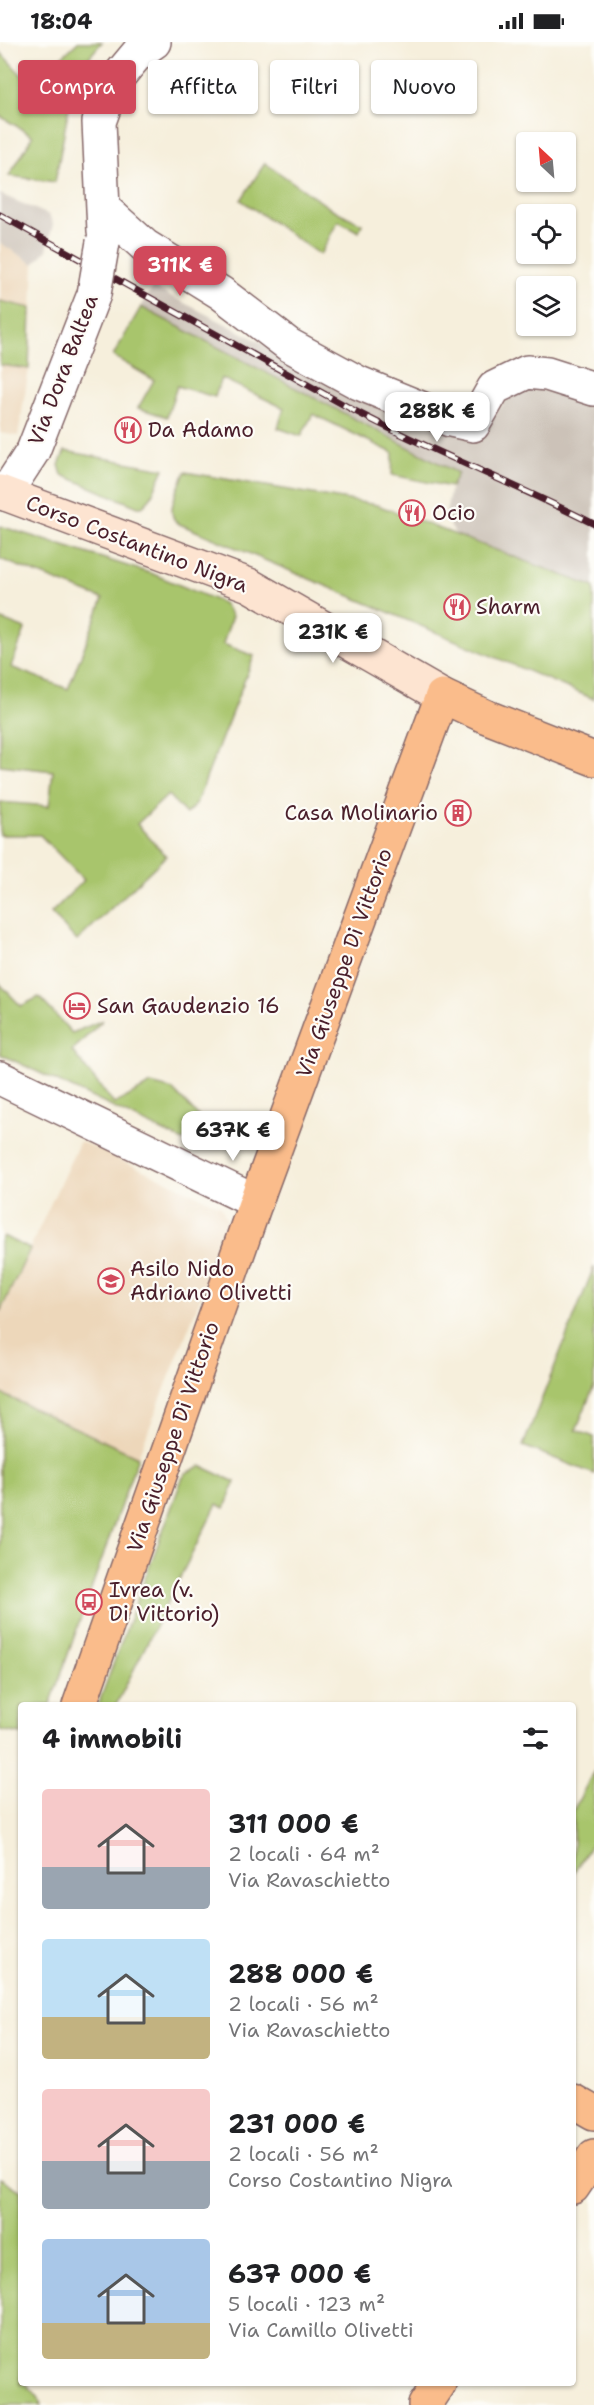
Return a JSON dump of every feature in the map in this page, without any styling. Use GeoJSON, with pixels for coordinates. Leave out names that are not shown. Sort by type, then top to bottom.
{"type":"FeatureCollection","features":[{"type":"Feature","properties":{"kind":"main road","name":"Corso Costantino Nigra"},"geometry":{"type":"LineString","coordinates":[[3,493],[249,585],[442,696],[487,717],[594,759]]}},
{"type":"Feature","properties":{"kind":"main road","name":"Via Giuseppe Di Vittorio"},"geometry":{"type":"LineString","coordinates":[[80,1702],[256,1202],[442,696]]}},
{"type":"Feature","properties":{"kind":"main road"},"geometry":{"type":"LineString","coordinates":[[576,2103],[594,2113]]}},
{"type":"Feature","properties":{"kind":"main road"},"geometry":{"type":"LineString","coordinates":[[576,2183],[594,2156]]}},
{"type":"Feature","properties":{"kind":"street","name":"Via Dora Baltea"},"geometry":{"type":"LineString","coordinates":[[3,493],[33,451],[94,294],[103,242],[104,209],[99,122],[113,83],[138,53],[154,42]]}},
{"type":"Feature","properties":{"kind":"street"},"geometry":{"type":"LineString","coordinates":[[104,209],[146,246],[221,293],[289,345],[359,383],[450,420],[473,425],[494,388],[527,372],[547,374],[594,389]]}},
{"type":"Feature","properties":{"kind":"street"},"geometry":{"type":"LineString","coordinates":[[0,1078],[256,1202]]}},
{"type":"Feature","properties":{"kind":"shaded area"},"geometry":{"type":"Polygon","coordinates":[[[0,194],[49,215],[53,224],[47,250],[34,264],[0,243],[0,194]]]}},
{"type":"Feature","properties":{"kind":"shaded area"},"geometry":{"type":"Polygon","coordinates":[[[0,243],[34,264],[29,369],[18,436],[0,433],[0,243]]]}},
{"type":"Feature","properties":{"kind":"shaded area"},"geometry":{"type":"Polygon","coordinates":[[[153,287],[425,426],[488,422],[520,383],[594,404],[594,587],[457,536],[450,526],[446,512],[451,487],[458,473],[141,307],[153,287]]]}},
{"type":"Feature","properties":{"kind":"shaded area","name":"Asilo Nido Adriano Olivetti"},"geometry":{"type":"Polygon","coordinates":[[[80,1141],[221,1206],[228,1222],[227,1230],[138,1457],[0,1393],[0,1312],[80,1141]]]}},
{"type":"Feature","properties":{"kind":"green space"},"geometry":{"type":"Polygon","coordinates":[[[78,42],[102,42],[87,60],[58,60],[78,42]]]}},
{"type":"Feature","properties":{"kind":"green space"},"geometry":{"type":"Polygon","coordinates":[[[0,52],[18,71],[18,114],[68,114],[55,182],[9,176],[33,136],[0,116],[0,52]]]}},
{"type":"Feature","properties":{"kind":"green space"},"geometry":{"type":"Polygon","coordinates":[[[265,163],[330,208],[362,224],[359,232],[338,221],[320,255],[241,200],[265,163]]]}},
{"type":"Feature","properties":{"kind":"green space"},"geometry":{"type":"Polygon","coordinates":[[[0,301],[31,308],[29,369],[0,365],[0,301]]]}},
{"type":"Feature","properties":{"kind":"green space"},"geometry":{"type":"Polygon","coordinates":[[[141,307],[458,473],[451,487],[392,475],[393,453],[313,414],[301,436],[278,428],[284,408],[221,378],[215,397],[177,386],[167,417],[138,408],[154,380],[113,356],[141,307]]]}},
{"type":"Feature","properties":{"kind":"green space"},"geometry":{"type":"Polygon","coordinates":[[[65,451],[164,469],[151,497],[142,507],[138,507],[62,475],[59,465],[65,451]]]}},
{"type":"Feature","properties":{"kind":"green space"},"geometry":{"type":"Polygon","coordinates":[[[185,472],[377,505],[594,587],[594,699],[177,523],[173,518],[172,505],[185,472]]]}},
{"type":"Feature","properties":{"kind":"green space"},"geometry":{"type":"Polygon","coordinates":[[[0,526],[153,574],[223,603],[232,616],[223,644],[254,656],[196,804],[186,814],[168,795],[137,824],[166,856],[77,941],[51,913],[84,880],[40,835],[0,835],[0,802],[49,806],[53,771],[0,765],[0,619],[25,629],[11,667],[68,689],[103,599],[0,559],[0,526]]]}},
{"type":"Feature","properties":{"kind":"green space"},"geometry":{"type":"Polygon","coordinates":[[[0,984],[21,1006],[39,997],[72,1033],[103,1020],[72,1051],[114,1104],[151,1084],[173,1090],[207,1125],[183,1141],[0,1054],[0,984]]]}},
{"type":"Feature","properties":{"kind":"green space"},"geometry":{"type":"Polygon","coordinates":[[[3,1236],[30,1249],[0,1312],[0,1242],[3,1236]]]}},
{"type":"Feature","properties":{"kind":"green space"},"geometry":{"type":"Polygon","coordinates":[[[594,1267],[594,1386],[576,1430],[594,1437],[594,1474],[523,1446],[594,1267]]]}},
{"type":"Feature","properties":{"kind":"green space"},"geometry":{"type":"Polygon","coordinates":[[[0,1393],[138,1457],[51,1702],[18,1702],[18,1733],[0,1730],[0,1393]]]}},
{"type":"Feature","properties":{"kind":"green space"},"geometry":{"type":"Polygon","coordinates":[[[201,1466],[235,1482],[225,1508],[217,1504],[118,1702],[99,1702],[182,1479],[186,1473],[201,1466]]]}},
{"type":"Feature","properties":{"kind":"green space"},"geometry":{"type":"Polygon","coordinates":[[[594,1771],[594,1840],[576,1869],[576,1805],[594,1771]]]}},
{"type":"Feature","properties":{"kind":"green space"},"geometry":{"type":"Polygon","coordinates":[[[0,2178],[18,2189],[18,2386],[28,2386],[38,2396],[41,2405],[0,2405],[0,2178]]]}},
{"type":"Feature","properties":{"kind":"railway"},"geometry":{"type":"LineString","coordinates":[[0,215],[355,411],[594,524]]}},
{"type":"Feature","properties":{"kind":"place","name":"Da Adamo"},"geometry":{"type":"Point","coordinates":[128,430]}},
{"type":"Feature","properties":{"kind":"place","name":"Ocio"},"geometry":{"type":"Point","coordinates":[412,513]}},
{"type":"Feature","properties":{"kind":"place","name":"Sharm"},"geometry":{"type":"Point","coordinates":[457,607]}},
{"type":"Feature","properties":{"kind":"place","name":"Casa Molinario"},"geometry":{"type":"Point","coordinates":[458,813]}},
{"type":"Feature","properties":{"kind":"place","name":"San Gaudenzio 16"},"geometry":{"type":"Point","coordinates":[77,1006]}},
{"type":"Feature","properties":{"kind":"place","name":"Asilo Nido Adriano Olivetti"},"geometry":{"type":"Point","coordinates":[111,1281]}},
{"type":"Feature","properties":{"kind":"place","name":"Ivrea (v. Di Vittorio)"},"geometry":{"type":"Point","coordinates":[89,1602]}}]}
